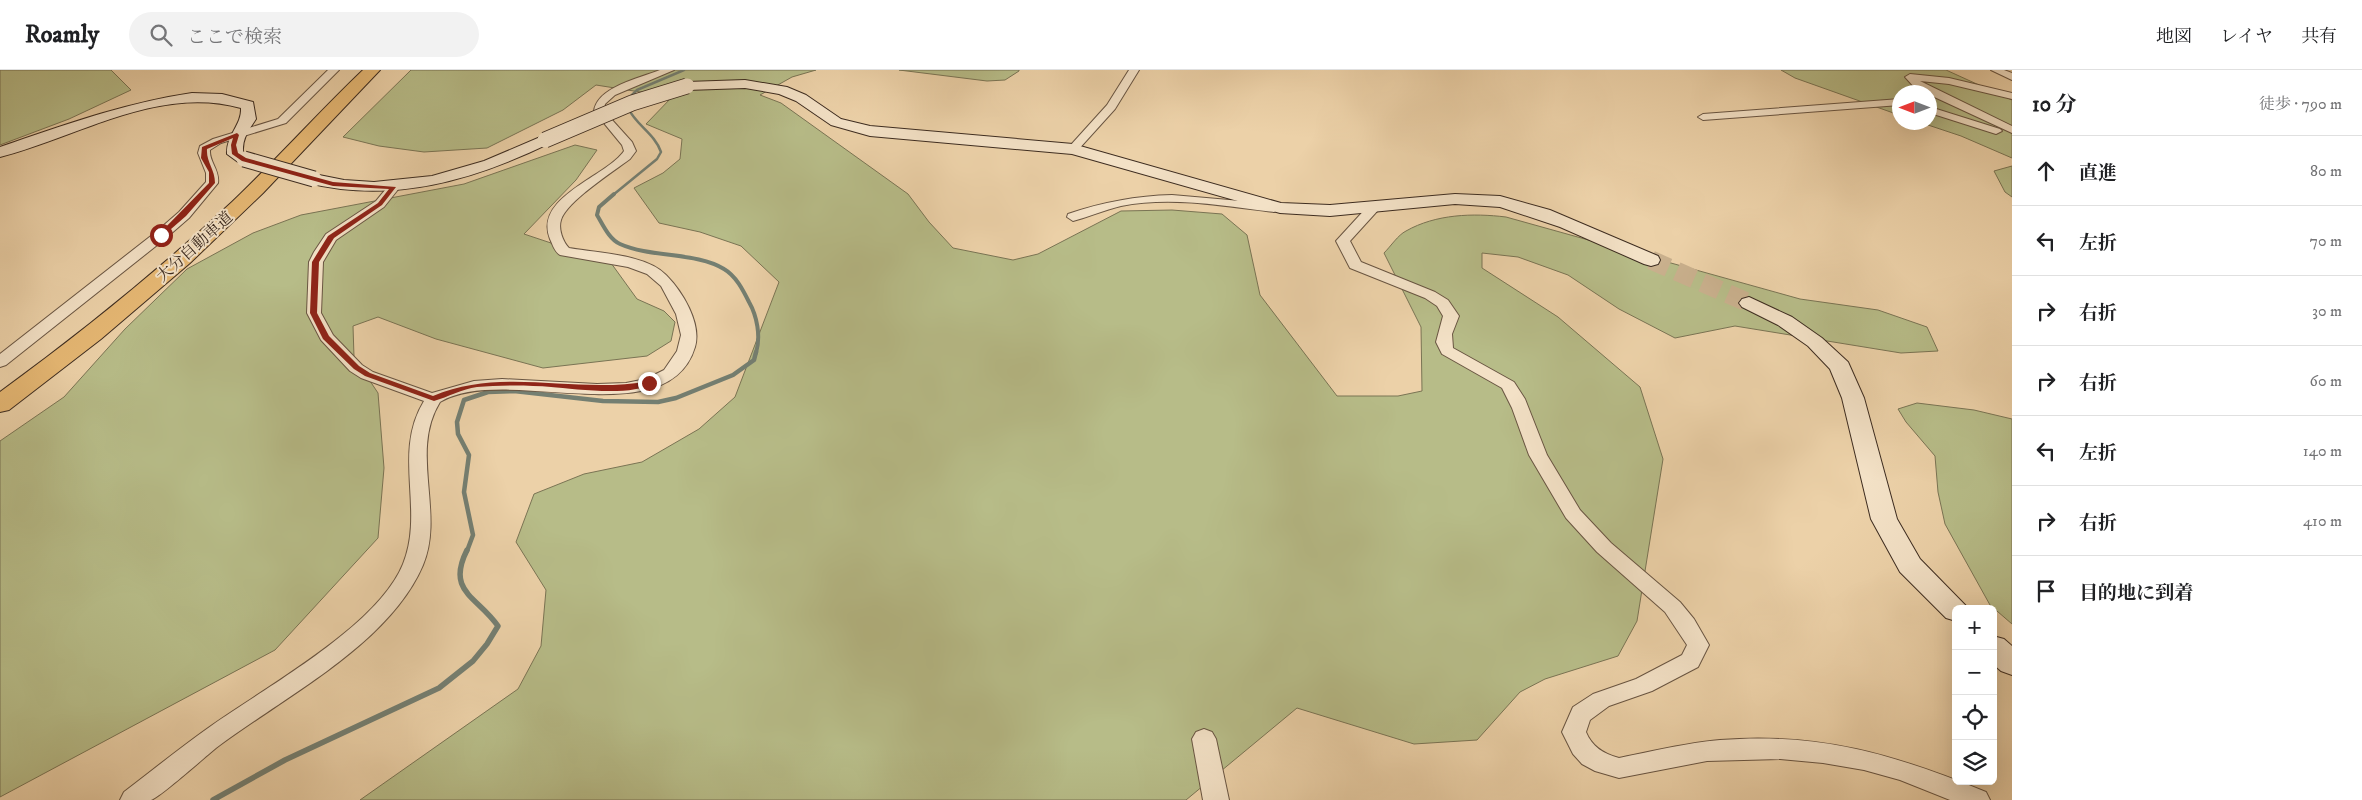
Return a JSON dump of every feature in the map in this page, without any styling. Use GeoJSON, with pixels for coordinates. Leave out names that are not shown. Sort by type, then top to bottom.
{"type":"FeatureCollection","features":[{"type":"Feature","properties":{"kind":"highway","name":"大分自動車道"},"geometry":{"type":"LineString","coordinates":[[0,390],[113,303],[174,251],[273,160],[360,70]]}},
{"type":"Feature","properties":{"kind":"highway","name":"大分自動車道"},"geometry":{"type":"LineString","coordinates":[[0,404],[38,377],[190,251],[285,161],[372,70]]}},
{"type":"Feature","properties":{"kind":"street"},"geometry":{"type":"LineString","coordinates":[[0,362],[184,215],[212,183],[212,172],[203,158],[204,148],[282,121],[334,70]]}},
{"type":"Feature","properties":{"kind":"street"},"geometry":{"type":"LineString","coordinates":[[133,800],[218,734],[352,638],[390,603],[413,564],[422,531],[418,453],[424,416],[434,399],[455,390],[478,385],[623,388],[649,383],[669,374],[683,355],[689,342],[687,325],[670,287],[662,277],[652,270],[565,252],[561,249],[554,232],[554,220],[573,196],[626,156],[630,150],[628,144],[599,111],[600,103],[611,93],[669,70]]}},
{"type":"Feature","properties":{"kind":"street"},"geometry":{"type":"LineString","coordinates":[[1073,149],[1111,108],[1134,70]]}},
{"type":"Feature","properties":{"kind":"street"},"geometry":{"type":"LineString","coordinates":[[1996,70],[2012,77]]}},
{"type":"Feature","properties":{"kind":"street"},"geometry":{"type":"LineString","coordinates":[[2012,96],[1949,81],[1910,77],[1918,86],[2012,130]]}},
{"type":"Feature","properties":{"kind":"street"},"geometry":{"type":"LineString","coordinates":[[0,152],[113,114],[152,104],[189,99],[231,100],[248,105],[249,119],[237,135],[234,145],[235,154],[244,159],[333,184],[394,187],[429,183],[485,168],[607,112],[660,92],[686,86],[745,84],[782,90],[801,98],[836,122],[870,132],[1073,149],[1280,208]]}},
{"type":"Feature","properties":{"kind":"street"},"geometry":{"type":"LineString","coordinates":[[1703,117],[1892,103]]}},
{"type":"Feature","properties":{"kind":"street"},"geometry":{"type":"LineString","coordinates":[[1937,112],[2012,135]]}},
{"type":"Feature","properties":{"kind":"street"},"geometry":{"type":"LineString","coordinates":[[394,187],[380,204],[331,236],[316,262],[314,313],[326,337],[356,368],[368,375],[434,399]]}},
{"type":"Feature","properties":{"kind":"street"},"geometry":{"type":"LineString","coordinates":[[1073,217],[1099,207],[1150,197],[1196,198],[1326,212],[1441,200],[1482,199],[1529,209],[1651,260]]}},
{"type":"Feature","properties":{"kind":"street"},"geometry":{"type":"LineString","coordinates":[[1374,208],[1343,241],[1355,265],[1430,295],[1443,303],[1451,316],[1445,331],[1444,347],[1448,353],[1487,372],[1508,386],[1516,398],[1538,455],[1573,513],[1606,550],[1673,606],[1691,630],[1698,645],[1690,661],[1644,685],[1601,700],[1580,714],[1574,732],[1581,750],[1605,765],[1619,768],[1720,750],[1781,750],[1847,756],[1881,764],[1977,800]]}},
{"type":"Feature","properties":{"kind":"street"},"geometry":{"type":"LineString","coordinates":[[1748,302],[1785,321],[1815,342],[1840,366],[1853,398],[1884,520],[1910,565],[1952,607]]}},
{"type":"Feature","properties":{"kind":"street"},"geometry":{"type":"LineString","coordinates":[[1996,650],[2012,664]]}},
{"type":"Feature","properties":{"kind":"street"},"geometry":{"type":"LineString","coordinates":[[1204,739],[1216,800]]}},
{"type":"Feature","properties":{"kind":"green space"},"geometry":{"type":"Polygon","coordinates":[[[0,70],[111,70],[131,90],[69,119],[0,145],[0,70]]]}},
{"type":"Feature","properties":{"kind":"green space"},"geometry":{"type":"Polygon","coordinates":[[[411,70],[816,70],[792,77],[760,95],[781,103],[908,194],[929,222],[953,248],[1013,260],[1038,254],[1121,211],[1172,210],[1222,214],[1247,235],[1260,295],[1337,396],[1398,396],[1422,391],[1421,327],[1384,253],[1403,233],[1418,225],[1442,218],[1468,215],[1506,217],[1800,299],[1878,310],[1927,327],[1938,351],[1901,353],[1735,326],[1675,338],[1619,309],[1568,275],[1518,257],[1482,253],[1482,268],[1558,317],[1640,387],[1663,459],[1637,621],[1618,656],[1545,679],[1520,692],[1477,740],[1414,744],[1297,708],[1186,800],[360,800],[518,689],[541,646],[546,590],[516,542],[534,494],[584,474],[642,462],[699,429],[735,397],[779,282],[741,246],[700,232],[659,223],[634,188],[663,173],[680,159],[682,139],[646,124],[672,97],[596,85],[563,110],[487,148],[424,152],[379,146],[343,137],[411,70]]]}},
{"type":"Feature","properties":{"kind":"green space"},"geometry":{"type":"Polygon","coordinates":[[[899,70],[1019,71],[1005,80],[987,81],[899,70]]]}},
{"type":"Feature","properties":{"kind":"green space"},"geometry":{"type":"Polygon","coordinates":[[[1781,70],[1946,70],[2012,100],[2012,158],[1937,128],[1937,85],[1892,85],[1892,113],[1795,78],[1781,70]]]}},
{"type":"Feature","properties":{"kind":"green space"},"geometry":{"type":"Polygon","coordinates":[[[575,145],[597,150],[576,180],[524,234],[611,263],[637,299],[664,311],[675,322],[671,341],[647,356],[543,368],[436,339],[378,317],[353,326],[354,357],[378,393],[384,468],[378,538],[275,650],[0,797],[0,441],[64,397],[125,329],[187,269],[253,233],[301,215],[464,184],[575,145]]]}},
{"type":"Feature","properties":{"kind":"green space"},"geometry":{"type":"Polygon","coordinates":[[[2012,166],[2012,197],[2005,192],[1994,171],[2012,166]]]}},
{"type":"Feature","properties":{"kind":"green space"},"geometry":{"type":"Polygon","coordinates":[[[1917,403],[1974,410],[2012,419],[2012,624],[1997,611],[1997,605],[1990,605],[1945,524],[1938,492],[1935,456],[1906,422],[1898,409],[1917,403]]]}},
{"type":"Feature","properties":{"kind":"waterway"},"geometry":{"type":"LineString","coordinates":[[628,99],[637,90],[684,70]]}},
{"type":"Feature","properties":{"kind":"waterway"},"geometry":{"type":"LineString","coordinates":[[613,195],[657,159],[661,152],[654,140],[628,108]]}},
{"type":"Feature","properties":{"kind":"waterway"},"geometry":{"type":"LineString","coordinates":[[614,194],[599,207],[597,215],[616,242],[646,251],[701,260],[724,269],[736,279],[754,313],[758,333],[756,353]]}},
{"type":"Feature","properties":{"kind":"waterway"},"geometry":{"type":"LineString","coordinates":[[467,551],[473,535],[464,492],[469,455],[458,434],[457,422],[464,400],[488,392],[514,391],[603,401],[658,402],[676,398],[733,375],[754,360],[756,352]]}},
{"type":"Feature","properties":{"kind":"waterway"},"geometry":{"type":"LineString","coordinates":[[213,800],[285,760],[439,688],[473,661],[487,644],[498,626],[473,600],[462,585],[460,575],[461,564],[467,550]]}},
{"type":"Feature","properties":{"kind":"tunnel"},"geometry":{"type":"LineString","coordinates":[[1651,260],[1749,303]]}},
{"type":"Feature","properties":{"kind":"route"},"geometry":{"type":"LineString","coordinates":[[161,235],[184,215],[212,183],[214,178],[212,172],[203,158],[204,148],[237,135],[234,145],[235,154],[244,159],[333,184],[394,187],[380,204],[331,236],[316,262],[314,313],[326,337],[356,368],[368,375],[434,399],[455,390],[478,385],[623,388],[649,383]]}}]}
